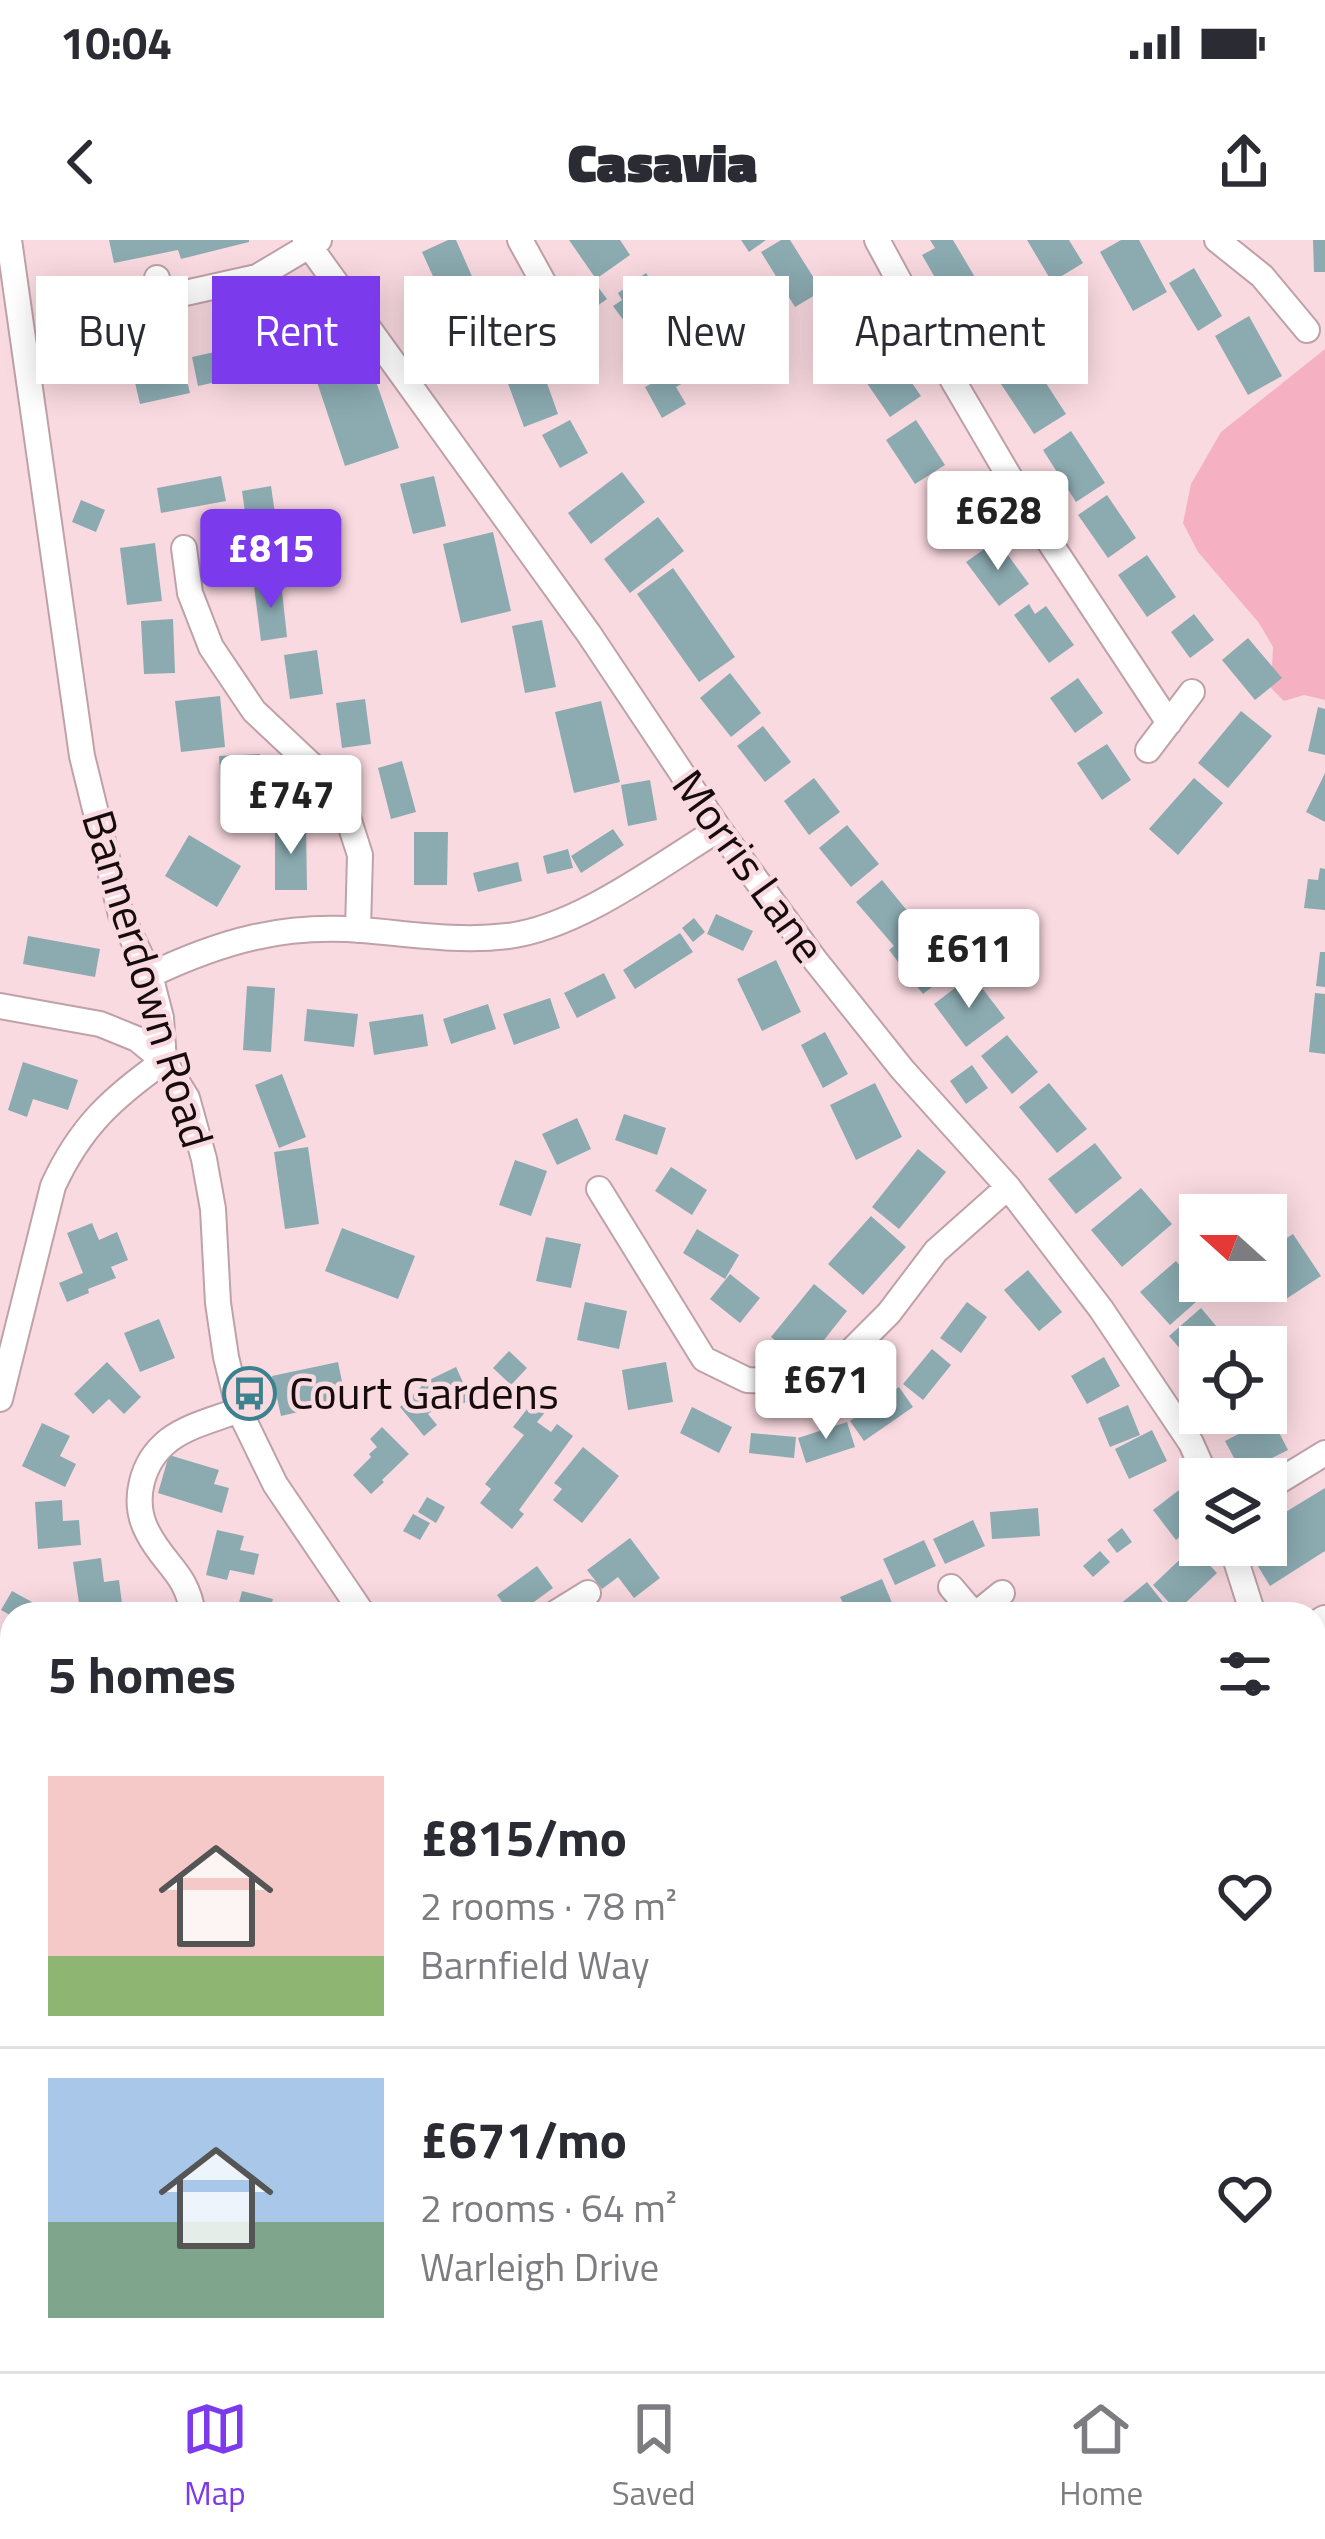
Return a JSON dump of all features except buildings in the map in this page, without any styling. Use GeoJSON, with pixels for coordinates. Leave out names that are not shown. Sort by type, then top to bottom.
{"type":"FeatureCollection","features":[{"type":"Feature","properties":{"kind":"street","name":"Bannerdown Road"},"geometry":{"type":"LineString","coordinates":[[9,240],[82,756],[121,915],[150,975],[161,1018],[164,1060],[187,1098],[204,1160],[213,1209],[218,1303],[239,1411],[275,1484],[355,1602]]}},
{"type":"Feature","properties":{"kind":"street"},"geometry":{"type":"LineString","coordinates":[[520,240],[540,276]]}},
{"type":"Feature","properties":{"kind":"street"},"geometry":{"type":"LineString","coordinates":[[878,240],[1034,517],[1169,723]]}},
{"type":"Feature","properties":{"kind":"street"},"geometry":{"type":"LineString","coordinates":[[1217,240],[1297,301],[1307,330]]}},
{"type":"Feature","properties":{"kind":"street"},"geometry":{"type":"LineString","coordinates":[[188,293],[257,278],[311,242]]}},
{"type":"Feature","properties":{"kind":"street","name":"Morris Lane"},"geometry":{"type":"LineString","coordinates":[[311,242],[589,634],[718,829],[902,1069],[1008,1187],[1101,1309],[1198,1458]]}},
{"type":"Feature","properties":{"kind":"street"},"geometry":{"type":"LineString","coordinates":[[184,548],[190,593],[211,647],[254,711],[322,775],[344,805],[360,855],[358,930]]}},
{"type":"Feature","properties":{"kind":"street"},"geometry":{"type":"LineString","coordinates":[[1148,751],[1192,692]]}},
{"type":"Feature","properties":{"kind":"street"},"geometry":{"type":"LineString","coordinates":[[150,975],[198,952],[248,936],[358,930],[440,939],[511,936],[580,914],[718,829]]}},
{"type":"Feature","properties":{"kind":"street"},"geometry":{"type":"LineString","coordinates":[[0,1006],[100,1024],[136,1039],[164,1060],[84,1129],[67,1156],[53,1186],[0,1399]]}},
{"type":"Feature","properties":{"kind":"street"},"geometry":{"type":"LineString","coordinates":[[599,1190],[704,1359],[747,1380],[797,1382],[842,1360],[889,1313],[936,1251],[1008,1187]]}},
{"type":"Feature","properties":{"kind":"street"},"geometry":{"type":"LineString","coordinates":[[190,1602],[185,1582],[149,1536],[140,1515],[140,1485],[152,1458],[169,1440],[239,1411]]}},
{"type":"Feature","properties":{"kind":"street"},"geometry":{"type":"LineString","coordinates":[[1287,1476],[1325,1453]]}},
{"type":"Feature","properties":{"kind":"street"},"geometry":{"type":"LineString","coordinates":[[1238,1566],[1249,1602]]}},
{"type":"Feature","properties":{"kind":"street"},"geometry":{"type":"LineString","coordinates":[[951,1586],[965,1602]]}},
{"type":"Feature","properties":{"kind":"street"},"geometry":{"type":"LineString","coordinates":[[990,1602],[1002,1592]]}},
{"type":"Feature","properties":{"kind":"street"},"geometry":{"type":"LineString","coordinates":[[573,1602],[588,1593]]}},
{"type":"Feature","properties":{"kind":"shaded area"},"geometry":{"type":"Polygon","coordinates":[[[1325,349],[1325,700],[1304,695],[1284,701],[1271,688],[1273,647],[1259,623],[1198,552],[1183,523],[1191,484],[1221,432],[1325,349]]]}},
{"type":"Feature","properties":{"kind":"place","name":"Court Gardens"},"geometry":{"type":"Point","coordinates":[250,1393]}}]}
